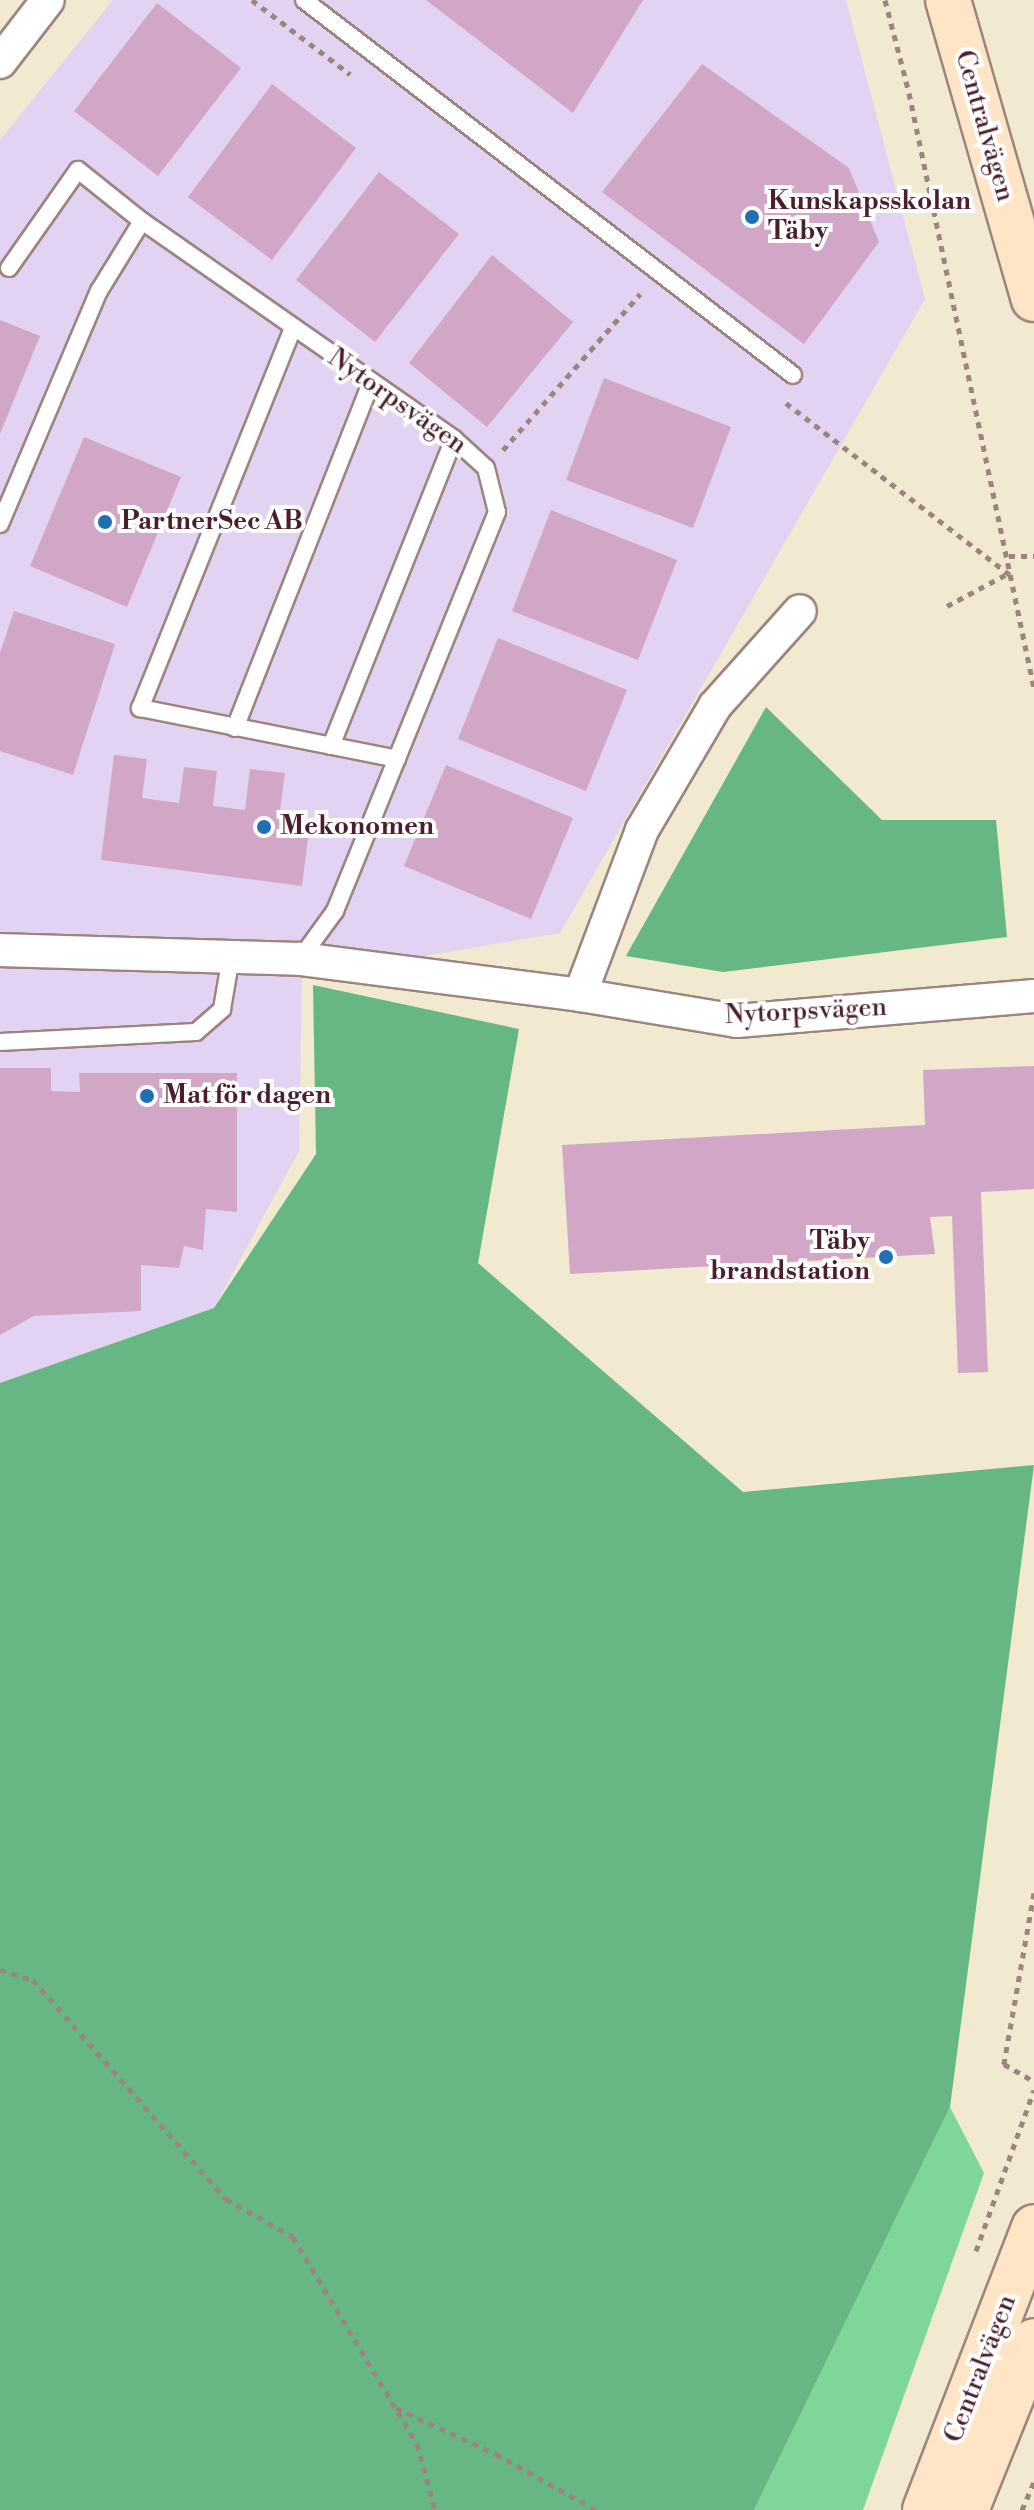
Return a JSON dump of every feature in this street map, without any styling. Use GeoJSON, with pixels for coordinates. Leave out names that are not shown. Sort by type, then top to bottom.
{"type":"FeatureCollection","features":[{"type":"Feature","properties":{"kind":"street"},"geometry":{"type":"LineString","coordinates":[[0,62],[48,0]]}},
{"type":"Feature","properties":{"kind":"street","name":"Centralvägen"},"geometry":{"type":"LineString","coordinates":[[948,0],[1034,299]]}},
{"type":"Feature","properties":{"kind":"street","name":"Centralvägen"},"geometry":{"type":"LineString","coordinates":[[978,0],[1034,196]]}},
{"type":"Feature","properties":{"kind":"street"},"geometry":{"type":"LineString","coordinates":[[580,995],[642,830],[715,706],[800,611]]}},
{"type":"Feature","properties":{"kind":"street","name":"Nytorpsvägen"},"geometry":{"type":"LineString","coordinates":[[0,950],[300,959],[580,995],[737,1021],[1034,996]]}},
{"type":"Feature","properties":{"kind":"street","name":"Centralvägen"},"geometry":{"type":"LineString","coordinates":[[925,2510],[1034,2227]]}},
{"type":"Feature","properties":{"kind":"street","name":"Centralvägen"},"geometry":{"type":"LineString","coordinates":[[966,2510],[1034,2341]]}},
{"type":"Feature","properties":{"kind":"lane"},"geometry":{"type":"LineString","coordinates":[[304,0],[793,375]]}},
{"type":"Feature","properties":{"kind":"lane","name":"Nytorpsvägen"},"geometry":{"type":"LineString","coordinates":[[9,268],[78,170],[142,221],[370,385],[454,439],[486,468],[497,512],[335,911],[300,959]]}},
{"type":"Feature","properties":{"kind":"lane"},"geometry":{"type":"LineString","coordinates":[[0,524],[99,291],[142,221]]}},
{"type":"Feature","properties":{"kind":"lane"},"geometry":{"type":"LineString","coordinates":[[293,328],[140,708],[397,759]]}},
{"type":"Feature","properties":{"kind":"lane"},"geometry":{"type":"LineString","coordinates":[[235,728],[370,385]]}},
{"type":"Feature","properties":{"kind":"lane"},"geometry":{"type":"LineString","coordinates":[[331,746],[454,439]]}},
{"type":"Feature","properties":{"kind":"lane"},"geometry":{"type":"LineString","coordinates":[[0,1042],[196,1032],[222,1009],[231,957]]}},
{"type":"Feature","properties":{"kind":"path"},"geometry":{"type":"LineString","coordinates":[[885,0],[1009,556],[1034,688]]}},
{"type":"Feature","properties":{"kind":"path"},"geometry":{"type":"LineString","coordinates":[[486,468],[640,294]]}},
{"type":"Feature","properties":{"kind":"path"},"geometry":{"type":"LineString","coordinates":[[1009,556],[1034,556]]}},
{"type":"Feature","properties":{"kind":"path"},"geometry":{"type":"LineString","coordinates":[[947,606],[1007,574]]}},
{"type":"Feature","properties":{"kind":"path"},"geometry":{"type":"LineString","coordinates":[[1034,1893],[1004,2064],[1034,2081]]}},
{"type":"Feature","properties":{"kind":"path"},"geometry":{"type":"LineString","coordinates":[[0,1970],[33,1980],[226,2199],[293,2237],[417,2444],[435,2510]]}},
{"type":"Feature","properties":{"kind":"path"},"geometry":{"type":"LineString","coordinates":[[395,2407],[496,2454],[596,2510]]}},
{"type":"Feature","properties":{"kind":"path"},"geometry":{"type":"LineString","coordinates":[[1022,2510],[1034,2482]]}},
{"type":"Feature","properties":{"kind":"shaded area"},"geometry":{"type":"Polygon","coordinates":[[[113,0],[846,0],[925,299],[560,933],[302,977],[299,1151],[214,1308],[0,1383],[0,140],[113,0]]]}},
{"type":"Feature","properties":{"kind":"green space"},"geometry":{"type":"Polygon","coordinates":[[[766,707],[882,820],[996,820],[1007,937],[723,972],[626,956],[766,707]]]}},
{"type":"Feature","properties":{"kind":"green space"},"geometry":{"type":"Polygon","coordinates":[[[313,985],[519,1029],[478,1263],[743,1492],[1034,1465],[950,2107],[754,2510],[0,2510],[0,1383],[214,1308],[316,1154],[313,985]]]}},
{"type":"Feature","properties":{"kind":"green space"},"geometry":{"type":"Polygon","coordinates":[[[950,2107],[984,2173],[863,2510],[754,2510],[950,2107]]]}},
{"type":"Feature","properties":{"kind":"building"},"geometry":{"type":"Polygon","coordinates":[[[426,0],[643,0],[573,113],[426,0]]]}},
{"type":"Feature","properties":{"kind":"building"},"geometry":{"type":"Polygon","coordinates":[[[157,3],[241,68],[158,176],[74,111],[157,3]]]}},
{"type":"Feature","properties":{"kind":"building","name":"Kunskapsskolan Täby"},"geometry":{"type":"Polygon","coordinates":[[[702,64],[849,168],[879,242],[804,344],[602,192],[702,64]]]}},
{"type":"Feature","properties":{"kind":"building"},"geometry":{"type":"Polygon","coordinates":[[[272,84],[356,148],[272,260],[188,197],[272,84]]]}},
{"type":"Feature","properties":{"kind":"building"},"geometry":{"type":"Polygon","coordinates":[[[379,172],[459,234],[375,342],[296,280],[379,172]]]}},
{"type":"Feature","properties":{"kind":"building"},"geometry":{"type":"Polygon","coordinates":[[[492,255],[573,322],[487,427],[409,363],[492,255]]]}},
{"type":"Feature","properties":{"kind":"building"},"geometry":{"type":"Polygon","coordinates":[[[0,320],[40,336],[0,434],[0,320]]]}},
{"type":"Feature","properties":{"kind":"building"},"geometry":{"type":"Polygon","coordinates":[[[604,378],[731,427],[693,528],[566,480],[604,378]]]}},
{"type":"Feature","properties":{"kind":"building","name":"PartnerSec AB"},"geometry":{"type":"Polygon","coordinates":[[[84,437],[181,477],[127,607],[30,566],[84,437]]]}},
{"type":"Feature","properties":{"kind":"building"},"geometry":{"type":"Polygon","coordinates":[[[551,510],[677,560],[638,660],[512,611],[551,510]]]}},
{"type":"Feature","properties":{"kind":"building"},"geometry":{"type":"Polygon","coordinates":[[[14,611],[115,644],[73,775],[0,751],[0,653],[14,611]]]}},
{"type":"Feature","properties":{"kind":"building"},"geometry":{"type":"Polygon","coordinates":[[[498,638],[627,690],[586,791],[458,739],[498,638]]]}},
{"type":"Feature","properties":{"kind":"building"},"geometry":{"type":"Polygon","coordinates":[[[114,755],[147,759],[142,798],[179,803],[184,767],[217,771],[213,806],[245,810],[250,769],[285,773],[279,818],[310,821],[302,886],[101,860],[114,755]]]}},
{"type":"Feature","properties":{"kind":"building"},"geometry":{"type":"Polygon","coordinates":[[[446,765],[573,818],[531,919],[404,866],[446,765]]]}},
{"type":"Feature","properties":{"kind":"building"},"geometry":{"type":"Polygon","coordinates":[[[1034,1066],[1034,1189],[981,1192],[988,1372],[958,1373],[952,1216],[930,1217],[935,1254],[570,1274],[562,1145],[925,1125],[923,1070],[1034,1066]]]}},
{"type":"Feature","properties":{"kind":"building"},"geometry":{"type":"Polygon","coordinates":[[[0,1068],[51,1068],[51,1091],[80,1092],[79,1073],[237,1073],[237,1212],[206,1209],[203,1250],[184,1246],[179,1268],[141,1265],[141,1311],[34,1316],[0,1335],[0,1068]]]}},
{"type":"Feature","properties":{"kind":"place","name":"Kunskapsskolan Täby"},"geometry":{"type":"Point","coordinates":[752,217]}},
{"type":"Feature","properties":{"kind":"place","name":"PartnerSec AB"},"geometry":{"type":"Point","coordinates":[105,522]}},
{"type":"Feature","properties":{"kind":"place","name":"Mekonomen"},"geometry":{"type":"Point","coordinates":[264,827]}},
{"type":"Feature","properties":{"kind":"place","name":"Mat för dagen"},"geometry":{"type":"Point","coordinates":[147,1096]}},
{"type":"Feature","properties":{"kind":"place","name":"Täby brandstation"},"geometry":{"type":"Point","coordinates":[886,1257]}}]}
